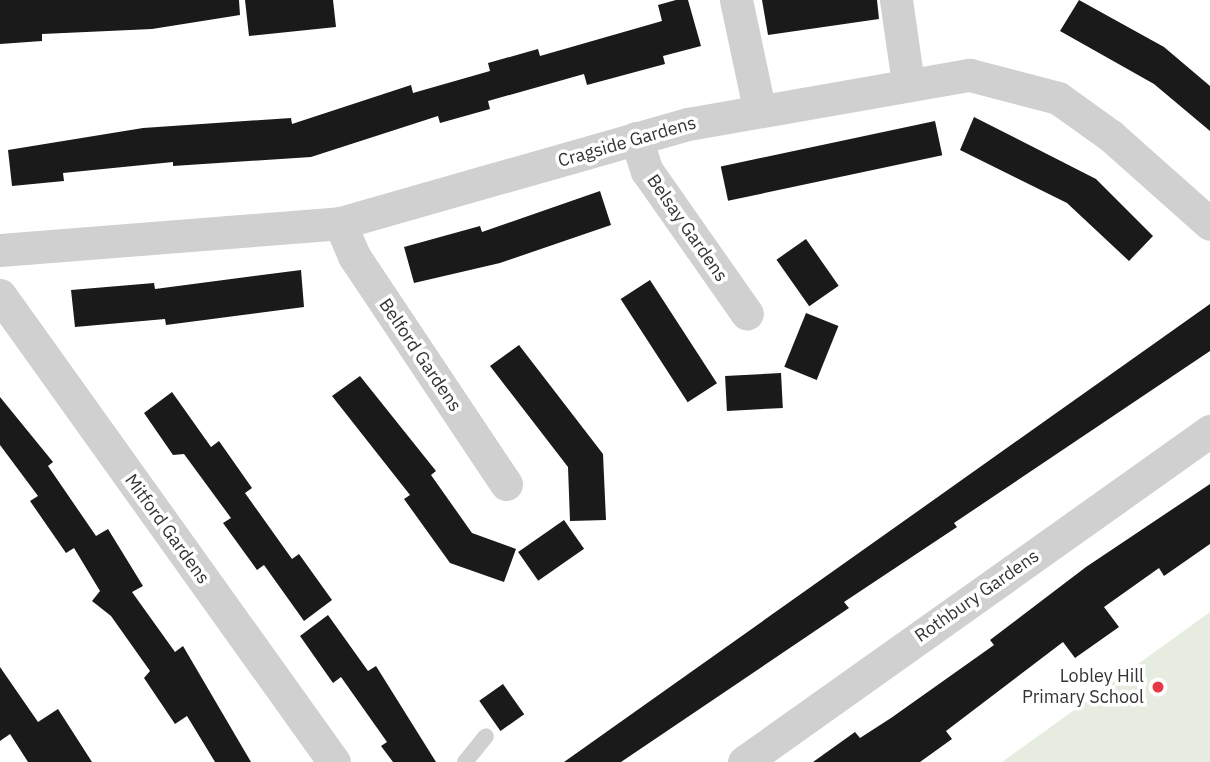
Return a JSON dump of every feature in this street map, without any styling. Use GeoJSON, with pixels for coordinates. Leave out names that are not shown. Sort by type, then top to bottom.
{"type":"FeatureCollection","features":[{"type":"Feature","properties":{"kind":"street"},"geometry":{"type":"LineString","coordinates":[[736,0],[759,108]]}},
{"type":"Feature","properties":{"kind":"street"},"geometry":{"type":"LineString","coordinates":[[897,0],[908,83]]}},
{"type":"Feature","properties":{"kind":"street","name":"Cragside Gardens"},"geometry":{"type":"LineString","coordinates":[[0,250],[340,223],[636,138],[759,108],[970,75],[1058,97],[1210,223]]}},
{"type":"Feature","properties":{"kind":"street","name":"Belsay Gardens"},"geometry":{"type":"LineString","coordinates":[[636,138],[647,171],[747,314]]}},
{"type":"Feature","properties":{"kind":"street","name":"Belford Gardens"},"geometry":{"type":"LineString","coordinates":[[340,223],[354,256],[506,484]]}},
{"type":"Feature","properties":{"kind":"street","name":"Mitford Gardens"},"geometry":{"type":"LineString","coordinates":[[0,295],[334,762]]}},
{"type":"Feature","properties":{"kind":"street","name":"Rothbury Gardens"},"geometry":{"type":"LineString","coordinates":[[744,762],[1210,431]]}},
{"type":"Feature","properties":{"kind":"lane"},"geometry":{"type":"LineString","coordinates":[[465,762],[486,736]]}},
{"type":"Feature","properties":{"kind":"shaded area","name":"Lobley Hill Primary School"},"geometry":{"type":"Polygon","coordinates":[[[1210,612],[1210,762],[1002,762],[1210,612]]]}},
{"type":"Feature","properties":{"kind":"building"},"geometry":{"type":"Polygon","coordinates":[[[0,0],[239,0],[240,15],[152,29],[42,34],[42,41],[0,44],[0,0]]]}},
{"type":"Feature","properties":{"kind":"building"},"geometry":{"type":"Polygon","coordinates":[[[245,0],[333,0],[336,27],[249,36],[245,0]]]}},
{"type":"Feature","properties":{"kind":"building"},"geometry":{"type":"Polygon","coordinates":[[[688,0],[701,46],[663,56],[665,64],[587,85],[584,74],[488,101],[490,109],[440,123],[438,116],[311,157],[173,166],[173,162],[63,173],[64,181],[12,186],[8,150],[143,128],[291,118],[292,124],[411,85],[413,93],[490,71],[488,63],[538,49],[540,56],[662,21],[658,5],[688,0]]]}},
{"type":"Feature","properties":{"kind":"building"},"geometry":{"type":"Polygon","coordinates":[[[762,0],[877,0],[879,19],[768,35],[762,0]]]}},
{"type":"Feature","properties":{"kind":"building"},"geometry":{"type":"Polygon","coordinates":[[[1079,0],[1164,47],[1210,86],[1210,131],[1154,84],[1060,31],[1079,0]]]}},
{"type":"Feature","properties":{"kind":"building"},"geometry":{"type":"Polygon","coordinates":[[[974,117],[1096,179],[1153,236],[1129,261],[1067,203],[960,150],[974,117]]]}},
{"type":"Feature","properties":{"kind":"building"},"geometry":{"type":"Polygon","coordinates":[[[935,121],[942,155],[728,201],[721,167],[935,121]]]}},
{"type":"Feature","properties":{"kind":"building"},"geometry":{"type":"Polygon","coordinates":[[[600,191],[611,225],[500,263],[414,283],[404,247],[480,226],[482,232],[600,191]]]}},
{"type":"Feature","properties":{"kind":"building"},"geometry":{"type":"Polygon","coordinates":[[[806,239],[839,286],[809,306],[777,260],[806,239]]]}},
{"type":"Feature","properties":{"kind":"building"},"geometry":{"type":"Polygon","coordinates":[[[301,270],[304,307],[166,325],[165,319],[75,327],[71,290],[154,283],[155,289],[301,270]]]}},
{"type":"Feature","properties":{"kind":"building"},"geometry":{"type":"Polygon","coordinates":[[[650,280],[717,383],[688,402],[621,299],[650,280]]]}},
{"type":"Feature","properties":{"kind":"building"},"geometry":{"type":"Polygon","coordinates":[[[1210,304],[1210,351],[954,523],[957,527],[844,602],[849,608],[621,762],[564,762],[1210,304]]]}},
{"type":"Feature","properties":{"kind":"building"},"geometry":{"type":"Polygon","coordinates":[[[806,313],[838,326],[817,380],[784,367],[806,313]]]}},
{"type":"Feature","properties":{"kind":"building"},"geometry":{"type":"Polygon","coordinates":[[[519,345],[603,454],[606,520],[570,521],[568,467],[490,366],[519,345]]]}},
{"type":"Feature","properties":{"kind":"building"},"geometry":{"type":"Polygon","coordinates":[[[781,373],[783,408],[727,411],[725,376],[781,373]]]}},
{"type":"Feature","properties":{"kind":"building"},"geometry":{"type":"Polygon","coordinates":[[[360,376],[436,471],[431,475],[472,533],[516,549],[504,582],[450,563],[404,499],[410,495],[332,396],[360,376]]]}},
{"type":"Feature","properties":{"kind":"building"},"geometry":{"type":"Polygon","coordinates":[[[172,392],[211,447],[219,441],[252,488],[245,493],[292,559],[299,554],[332,600],[304,621],[264,565],[257,570],[223,523],[231,518],[184,454],[173,455],[144,413],[172,392]]]}},
{"type":"Feature","properties":{"kind":"building"},"geometry":{"type":"Polygon","coordinates":[[[0,397],[53,462],[48,466],[96,536],[108,529],[143,586],[132,592],[175,652],[183,646],[251,762],[215,762],[187,716],[175,724],[144,678],[150,671],[111,616],[92,601],[100,591],[74,548],[66,553],[30,501],[38,496],[0,445],[0,397]]]}},
{"type":"Feature","properties":{"kind":"building"},"geometry":{"type":"Polygon","coordinates":[[[1210,484],[1210,544],[1164,576],[1159,568],[1104,607],[1119,627],[1075,658],[1063,642],[946,731],[952,739],[920,762],[813,762],[855,732],[860,738],[891,718],[994,645],[990,640],[1086,567],[1210,484]]]}},
{"type":"Feature","properties":{"kind":"building"},"geometry":{"type":"Polygon","coordinates":[[[564,520],[584,549],[538,581],[518,552],[564,520]]]}},
{"type":"Feature","properties":{"kind":"building"},"geometry":{"type":"Polygon","coordinates":[[[328,615],[368,671],[376,666],[436,762],[393,762],[381,746],[387,742],[341,677],[333,683],[300,636],[328,615]]]}},
{"type":"Feature","properties":{"kind":"building"},"geometry":{"type":"Polygon","coordinates":[[[0,667],[38,722],[58,709],[92,762],[28,762],[10,734],[0,741],[0,667]]]}},
{"type":"Feature","properties":{"kind":"building"},"geometry":{"type":"Polygon","coordinates":[[[503,684],[524,714],[500,731],[479,701],[503,684]]]}},
{"type":"Feature","properties":{"kind":"place","name":"Lobley Hill Primary School"},"geometry":{"type":"Point","coordinates":[1158,687]}}]}
